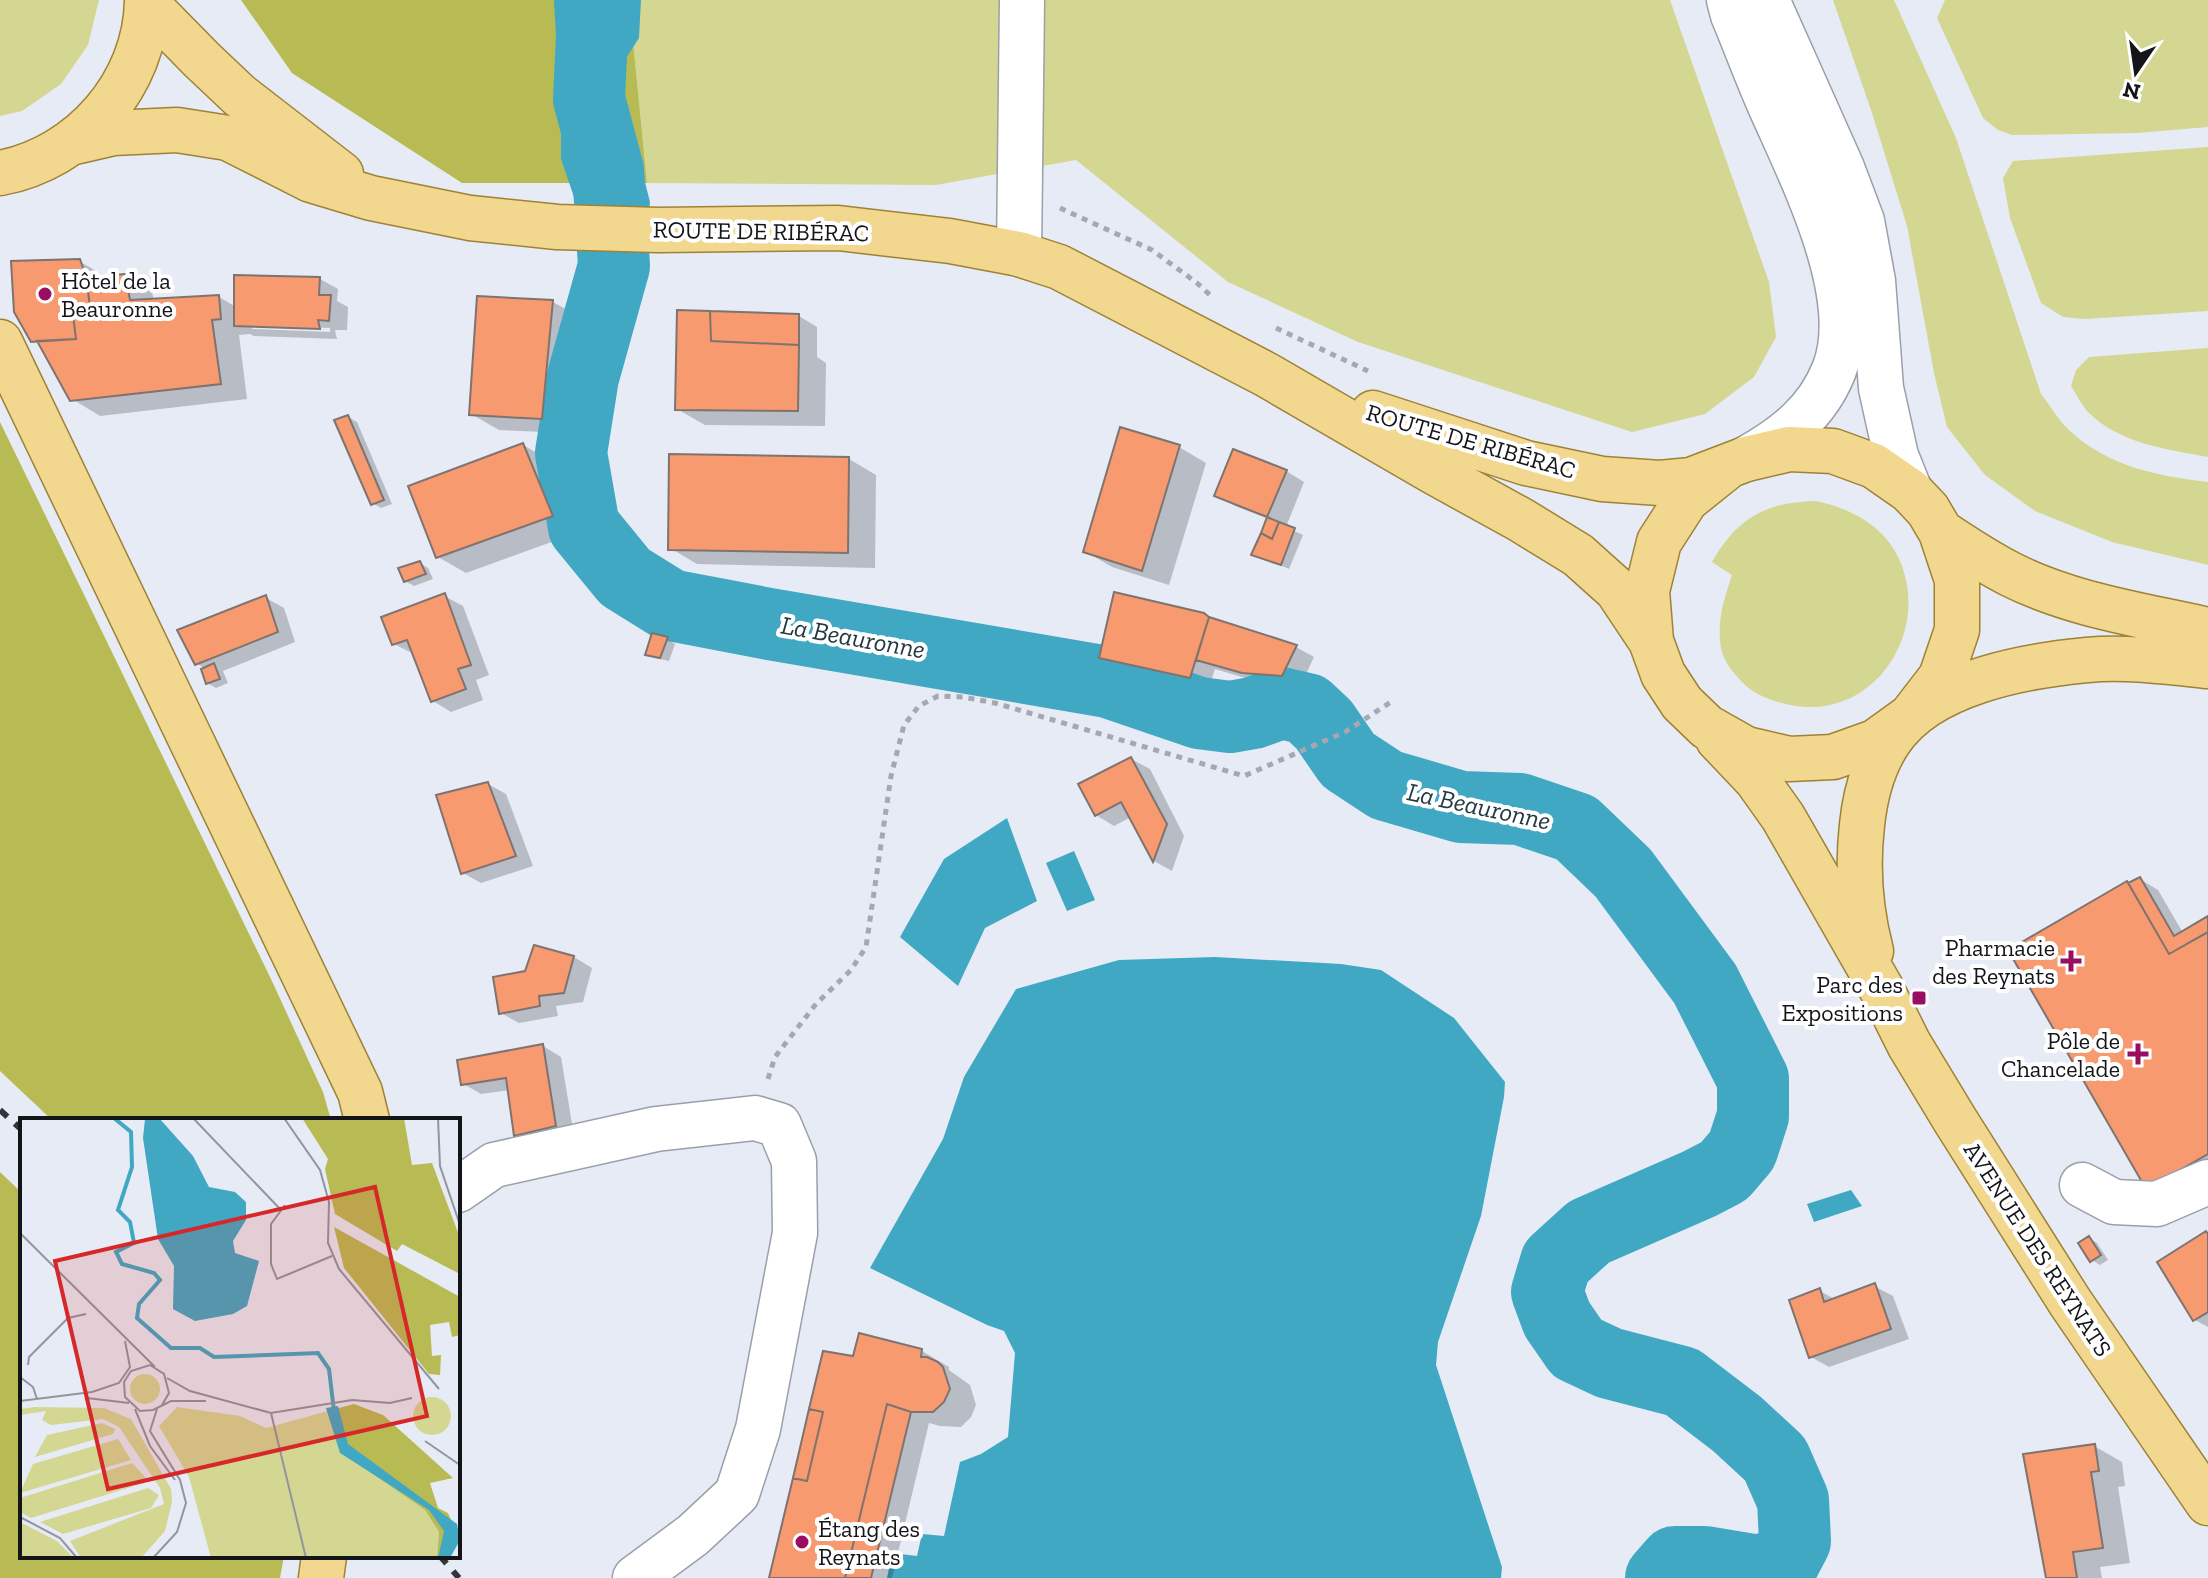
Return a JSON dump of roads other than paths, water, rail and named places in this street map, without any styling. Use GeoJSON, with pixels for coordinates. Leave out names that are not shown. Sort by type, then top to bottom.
{"type":"FeatureCollection","features":[{"type":"Feature","properties":{"kind":"main road","name":"ROUTE DE RIBÉRAC"},"geometry":{"type":"LineString","coordinates":[[147,2],[239,95],[371,198]]}},
{"type":"Feature","properties":{"kind":"main road"},"geometry":{"type":"LineString","coordinates":[[5,179],[74,142],[112,104],[137,56],[147,2]]}},
{"type":"Feature","properties":{"kind":"main road","name":"ROUTE DE RIBÉRAC"},"geometry":{"type":"LineString","coordinates":[[74,142],[113,133],[177,130],[228,138],[311,180],[371,198],[456,216],[557,227],[658,230],[838,228],[950,241],[1019,254],[1059,267],[1267,375],[1578,555],[1617,590],[1651,641],[1663,674],[1682,703],[1707,727],[1746,749],[1789,759],[1833,757],[1875,742],[1943,694],[1975,682],[2043,667],[2089,660],[2163,661],[2208,666]]}},
{"type":"Feature","properties":{"kind":"main road"},"geometry":{"type":"LineString","coordinates":[[0,342],[360,1092],[366,1118]]}},
{"type":"Feature","properties":{"kind":"main road","name":"ROUTE DE RIBÉRAC"},"geometry":{"type":"LineString","coordinates":[[1267,375],[1403,425],[1526,463],[1602,479],[1660,483],[1691,480],[1789,449],[1833,451],[1874,466],[1910,491],[1928,510],[1941,532],[1957,580],[1957,630],[1941,677],[1911,716]]}},
{"type":"Feature","properties":{"kind":"main road","name":"ROUTE DE RIBÉRAC"},"geometry":{"type":"LineString","coordinates":[[1651,641],[1647,591],[1659,542],[1686,500],[1736,464]]}},
{"type":"Feature","properties":{"kind":"main road","name":"ROUTE DE RIBÉRAC"},"geometry":{"type":"LineString","coordinates":[[1941,532],[2013,576],[2053,591],[2208,630]]}},
{"type":"Feature","properties":{"kind":"main road","name":"AVENUE DES REYNATS"},"geometry":{"type":"LineString","coordinates":[[1881,988],[1867,933],[1859,881],[1860,842],[1865,801],[1875,770],[1890,739],[1911,716]]}},
{"type":"Feature","properties":{"kind":"main road","name":"AVENUE DES REYNATS"},"geometry":{"type":"LineString","coordinates":[[1707,727],[1756,779],[1783,817],[1881,988],[1909,1044],[1955,1120],[2070,1302],[2208,1503]]}},
{"type":"Feature","properties":{"kind":"main road"},"geometry":{"type":"LineString","coordinates":[[321,1578],[324,1558]]}},
{"type":"Feature","properties":{"kind":"street"},"geometry":{"type":"LineString","coordinates":[[1019,254],[1022,0]]}},
{"type":"Feature","properties":{"kind":"street"},"geometry":{"type":"LineString","coordinates":[[1729,0],[1807,190],[1833,264],[1841,318],[1841,341],[1834,370],[1806,418],[1775,443],[1736,464]]}},
{"type":"Feature","properties":{"kind":"street"},"geometry":{"type":"LineString","coordinates":[[1767,0],[1842,168],[1862,221],[1873,281],[1881,388],[1896,456],[1910,491]]}},
{"type":"Feature","properties":{"kind":"street"},"geometry":{"type":"LineString","coordinates":[[460,1189],[494,1165],[656,1129],[755,1118],[779,1125],[794,1161],[795,1233],[758,1429],[737,1494],[644,1575]]}},
{"type":"Feature","properties":{"kind":"street"},"geometry":{"type":"LineString","coordinates":[[2082,1185],[2114,1202],[2157,1204],[2208,1182]]}},
{"type":"Feature","properties":{"kind":"water"},"geometry":{"type":"Polygon","coordinates":[[[576,0],[641,0],[639,38],[617,72],[650,202],[644,255],[595,252],[586,211],[574,197],[561,159],[561,101],[571,52],[572,16],[576,0]]]}},
{"type":"Feature","properties":{"kind":"water"},"geometry":{"type":"Polygon","coordinates":[[[1007,818],[1037,901],[985,928],[958,986],[900,937],[944,859],[1007,818]]]}},
{"type":"Feature","properties":{"kind":"water"},"geometry":{"type":"Polygon","coordinates":[[[1074,851],[1095,900],[1067,911],[1046,863],[1074,851]]]}},
{"type":"Feature","properties":{"kind":"water","name":"Étang des Reynats"},"geometry":{"type":"Polygon","coordinates":[[[1215,957],[1341,964],[1381,970],[1454,1018],[1505,1082],[1481,1216],[1438,1342],[1436,1365],[1502,1567],[1501,1578],[887,1578],[892,1553],[917,1556],[922,1534],[944,1536],[960,1462],[981,1454],[1008,1437],[1015,1353],[1004,1331],[870,1268],[943,1139],[964,1077],[1016,989],[1119,960],[1215,957]]]}},
{"type":"Feature","properties":{"kind":"water"},"geometry":{"type":"Polygon","coordinates":[[[1851,1190],[1862,1206],[1814,1222],[1807,1204],[1851,1190]]]}},
{"type":"Feature","properties":{"kind":"waterway","name":"La Beauronne"},"geometry":{"type":"LineString","coordinates":[[590,0],[589,99],[608,170],[614,266],[583,377],[571,453],[584,527],[625,577],[670,605],[1108,682],[1199,713],[1230,717],[1281,703],[1307,709],[1324,725],[1348,760],[1386,785],[1461,807],[1520,809],[1576,828],[1623,873],[1705,984],[1753,1079],[1753,1116],[1742,1150],[1724,1171],[1589,1232],[1556,1262],[1547,1292],[1557,1319],[1577,1348],[1609,1363],[1682,1382],[1737,1424],[1775,1459],[1793,1500],[1795,1541],[1784,1562],[1759,1571],[1705,1562],[1675,1562],[1661,1578]]}},
{"type":"Feature","properties":{"kind":"railway"},"geometry":{"type":"LineString","coordinates":[[0,1110],[20,1128]]}},
{"type":"Feature","properties":{"kind":"railway"},"geometry":{"type":"LineString","coordinates":[[442,1558],[459,1578]]}},
{"type":"Feature","properties":{"kind":"place","name":"Hôtel de la Beauronne"},"geometry":{"type":"Point","coordinates":[45,294]}},
{"type":"Feature","properties":{"kind":"place","name":"Pharmacie des Reynats"},"geometry":{"type":"Point","coordinates":[2071,961]}},
{"type":"Feature","properties":{"kind":"place","name":"Parc des Expositions"},"geometry":{"type":"Point","coordinates":[1919,998]}},
{"type":"Feature","properties":{"kind":"place","name":"Pôle de Chancelade"},"geometry":{"type":"Point","coordinates":[2138,1054]}},
{"type":"Feature","properties":{"kind":"place","name":"Étang des Reynats"},"geometry":{"type":"Point","coordinates":[802,1542]}}]}
